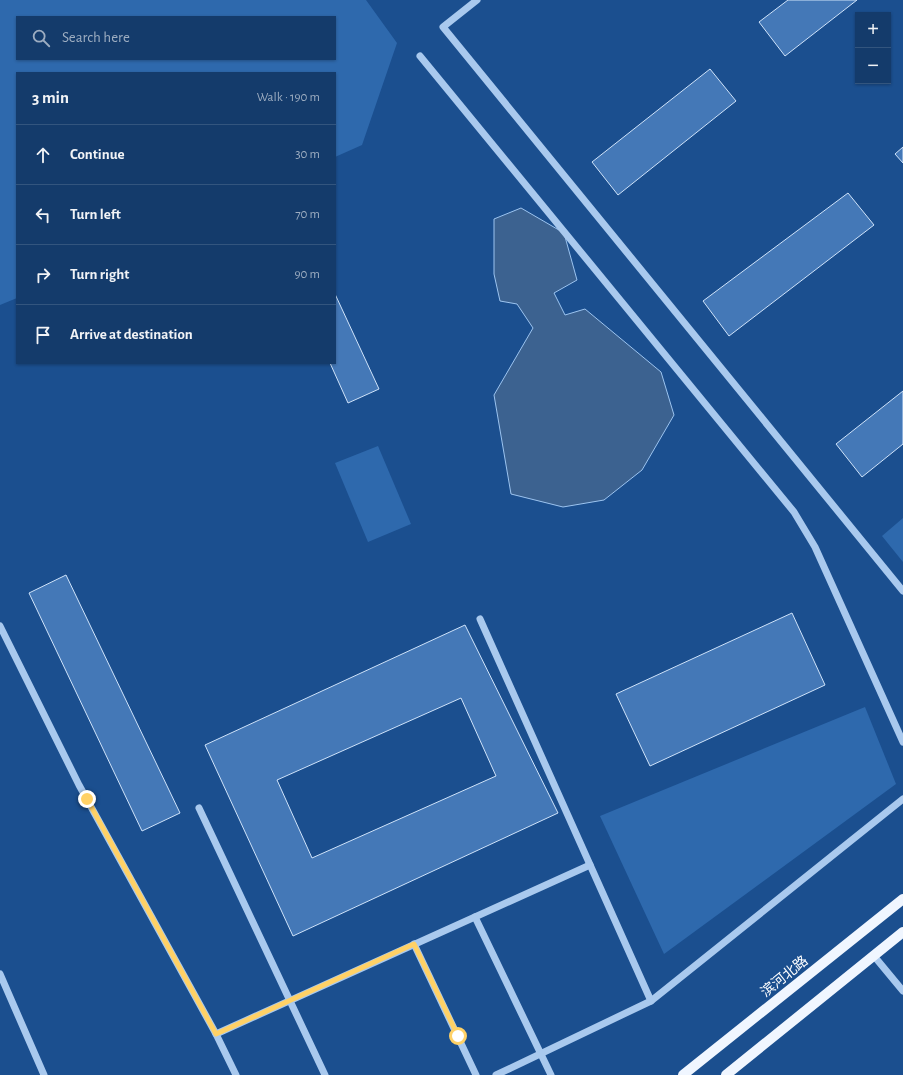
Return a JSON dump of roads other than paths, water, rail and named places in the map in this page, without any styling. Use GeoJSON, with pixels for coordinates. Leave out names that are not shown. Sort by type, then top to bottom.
{"type":"FeatureCollection","features":[{"type":"Feature","properties":{"kind":"main road","name":"滨河北路"},"geometry":{"type":"LineString","coordinates":[[683,1075],[903,899]]}},
{"type":"Feature","properties":{"kind":"main road"},"geometry":{"type":"LineString","coordinates":[[726,1075],[902,934]]}},
{"type":"Feature","properties":{"kind":"street"},"geometry":{"type":"LineString","coordinates":[[477,0],[443,27],[903,591]]}},
{"type":"Feature","properties":{"kind":"street"},"geometry":{"type":"LineString","coordinates":[[420,56],[794,512],[815,547],[903,742]]}},
{"type":"Feature","properties":{"kind":"street"},"geometry":{"type":"LineString","coordinates":[[480,619],[651,1001]]}},
{"type":"Feature","properties":{"kind":"street"},"geometry":{"type":"LineString","coordinates":[[0,626],[79,785],[216,1034],[236,1075]]}},
{"type":"Feature","properties":{"kind":"street"},"geometry":{"type":"LineString","coordinates":[[496,1075],[541,1055],[651,1001],[903,799]]}},
{"type":"Feature","properties":{"kind":"street"},"geometry":{"type":"LineString","coordinates":[[199,808],[325,1075]]}},
{"type":"Feature","properties":{"kind":"street"},"geometry":{"type":"LineString","coordinates":[[216,1034],[590,865]]}},
{"type":"Feature","properties":{"kind":"street"},"geometry":{"type":"LineString","coordinates":[[475,917],[551,1075]]}},
{"type":"Feature","properties":{"kind":"street"},"geometry":{"type":"LineString","coordinates":[[414,944],[476,1075]]}},
{"type":"Feature","properties":{"kind":"street"},"geometry":{"type":"LineString","coordinates":[[874,956],[903,991]]}},
{"type":"Feature","properties":{"kind":"street"},"geometry":{"type":"LineString","coordinates":[[0,974],[44,1075]]}}]}
